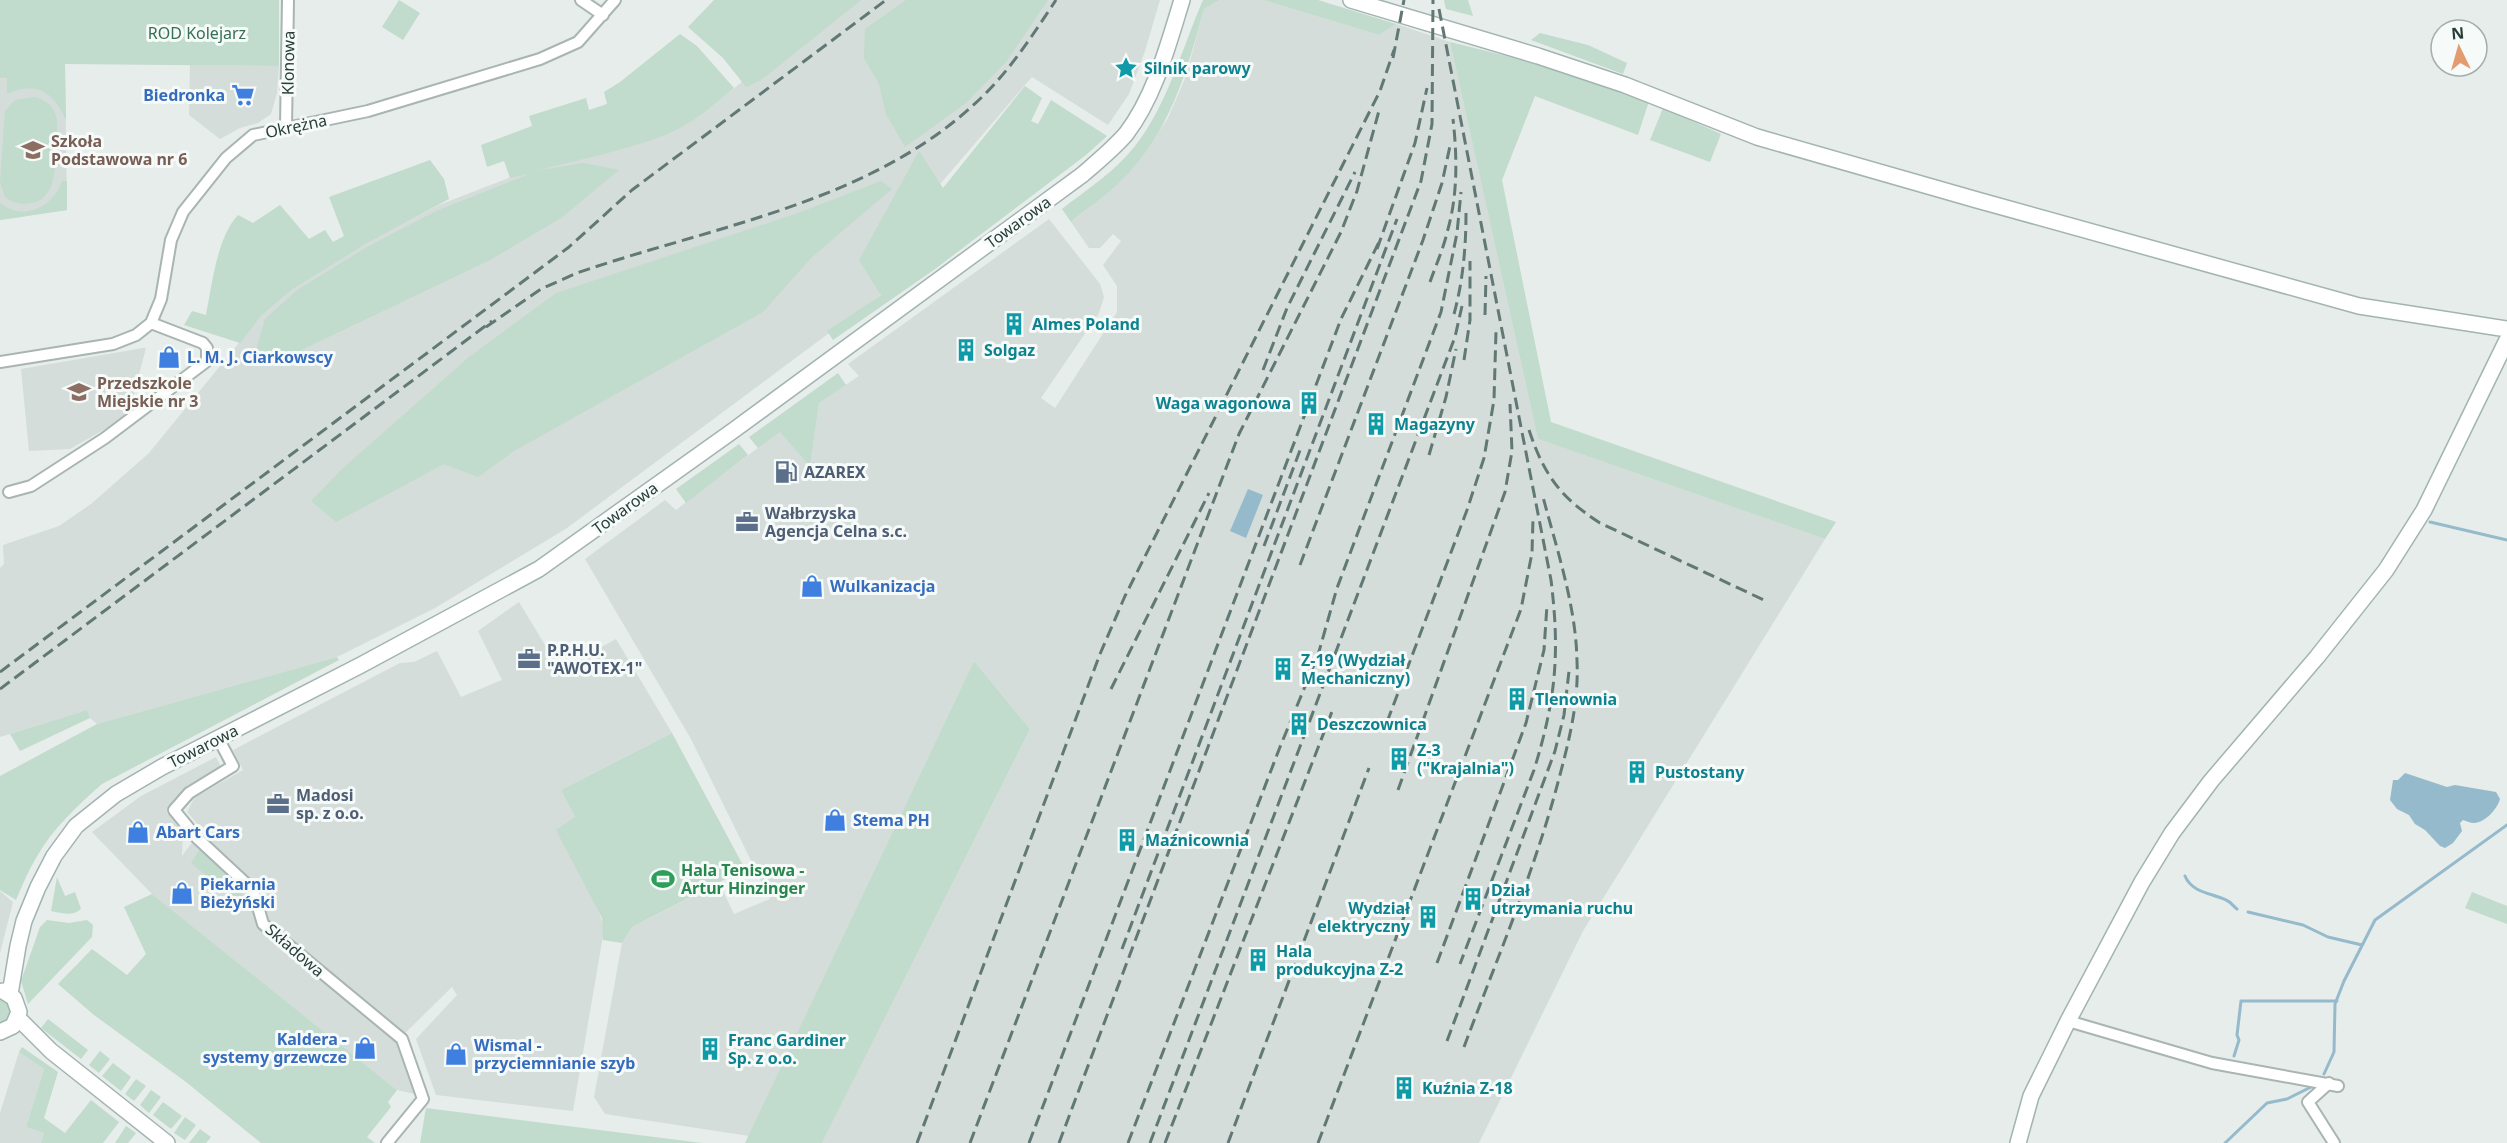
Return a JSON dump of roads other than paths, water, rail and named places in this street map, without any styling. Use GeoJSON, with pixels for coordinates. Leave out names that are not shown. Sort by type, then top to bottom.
{"type":"FeatureCollection","features":[{"type":"Feature","properties":{"kind":"street","name":"Klonowa"},"geometry":{"type":"LineString","coordinates":[[286,127],[288,0]]}},
{"type":"Feature","properties":{"kind":"street"},"geometry":{"type":"LineString","coordinates":[[581,0],[603,15]]}},
{"type":"Feature","properties":{"kind":"street","name":"Okrężna"},"geometry":{"type":"LineString","coordinates":[[151,323],[161,299],[171,240],[183,212],[200,188],[239,145],[253,135],[368,111],[540,59],[578,42],[615,0]]}},
{"type":"Feature","properties":{"kind":"street","name":"Towarowa"},"geometry":{"type":"LineString","coordinates":[[3,989],[24,921],[38,887],[54,856],[76,826],[117,794],[162,767],[361,665],[539,569],[1082,176],[1118,143],[1139,114],[1159,69],[1182,0]]}},
{"type":"Feature","properties":{"kind":"street"},"geometry":{"type":"LineString","coordinates":[[1351,0],[1527,52],[1614,81],[1757,137],[1977,200],[2359,306],[2507,329]]}},
{"type":"Feature","properties":{"kind":"street"},"geometry":{"type":"LineString","coordinates":[[0,362],[113,344],[136,335],[151,323],[203,343],[207,348],[207,361],[105,438],[31,486],[9,492]]}},
{"type":"Feature","properties":{"kind":"street"},"geometry":{"type":"LineString","coordinates":[[2018,1143],[2031,1096],[2142,882],[2172,833],[2211,781],[2317,657],[2386,570],[2424,510],[2507,340]]}},
{"type":"Feature","properties":{"kind":"street","name":"Składowa"},"geometry":{"type":"LineString","coordinates":[[218,738],[233,766],[189,793],[174,810],[197,838],[254,890],[263,924],[402,1040],[423,1099],[387,1143]]}},
{"type":"Feature","properties":{"kind":"street"},"geometry":{"type":"LineString","coordinates":[[3,989],[18,1007],[9,1026],[51,1052],[167,1143]]}},
{"type":"Feature","properties":{"kind":"street"},"geometry":{"type":"LineString","coordinates":[[2068,1021],[2212,1063],[2333,1084],[2308,1102],[2334,1143]]}},
{"type":"Feature","properties":{"kind":"water"},"geometry":{"type":"Polygon","coordinates":[[[1248,489],[1263,495],[1246,538],[1230,531],[1248,489]]]}},
{"type":"Feature","properties":{"kind":"water"},"geometry":{"type":"Polygon","coordinates":[[[2405,773],[2447,787],[2455,785],[2496,792],[2500,799],[2499,803],[2494,811],[2482,821],[2474,823],[2463,820],[2460,823],[2462,831],[2453,843],[2445,848],[2415,824],[2409,815],[2397,809],[2390,800],[2393,780],[2398,780],[2405,773]]]}},
{"type":"Feature","properties":{"kind":"waterway"},"geometry":{"type":"LineString","coordinates":[[2430,522],[2507,540]]}},
{"type":"Feature","properties":{"kind":"waterway"},"geometry":{"type":"LineString","coordinates":[[2324,1074],[2334,1052],[2335,1004],[2375,920],[2507,825]]}},
{"type":"Feature","properties":{"kind":"waterway"},"geometry":{"type":"LineString","coordinates":[[2185,876],[2192,886],[2228,901],[2237,909]]}},
{"type":"Feature","properties":{"kind":"waterway"},"geometry":{"type":"LineString","coordinates":[[2248,912],[2303,925],[2328,937],[2362,945]]}},
{"type":"Feature","properties":{"kind":"waterway"},"geometry":{"type":"LineString","coordinates":[[2234,1056],[2239,1040],[2237,1035],[2241,1001],[2337,1001]]}},
{"type":"Feature","properties":{"kind":"waterway"},"geometry":{"type":"LineString","coordinates":[[2225,1143],[2267,1103],[2287,1099],[2313,1086]]}},
{"type":"Feature","properties":{"kind":"railway"},"geometry":{"type":"LineString","coordinates":[[0,672],[569,247],[632,190],[886,0]]}},
{"type":"Feature","properties":{"kind":"railway"},"geometry":{"type":"LineString","coordinates":[[486,327],[541,289],[577,273],[793,206],[895,161],[942,131],[985,94],[1014,61],[1056,0]]}},
{"type":"Feature","properties":{"kind":"railway"},"geometry":{"type":"LineString","coordinates":[[1393,58],[1404,0]]}},
{"type":"Feature","properties":{"kind":"railway"},"geometry":{"type":"LineString","coordinates":[[1059,1143],[1421,181],[1432,124],[1433,0]]}},
{"type":"Feature","properties":{"kind":"railway"},"geometry":{"type":"LineString","coordinates":[[1439,9],[1551,580],[1555,630],[1551,698],[1534,770],[1460,964]]}},
{"type":"Feature","properties":{"kind":"railway"},"geometry":{"type":"LineString","coordinates":[[917,1143],[1100,654],[1125,596],[1380,91],[1394,50]]}},
{"type":"Feature","properties":{"kind":"railway"},"geometry":{"type":"LineString","coordinates":[[1377,249],[1415,143],[1427,88]]}},
{"type":"Feature","properties":{"kind":"railway"},"geometry":{"type":"LineString","coordinates":[[970,1143],[1239,434],[1341,232],[1357,191],[1380,107]]}},
{"type":"Feature","properties":{"kind":"railway"},"geometry":{"type":"LineString","coordinates":[[1430,282],[1446,236],[1454,202],[1456,160],[1453,119]]}},
{"type":"Feature","properties":{"kind":"railway"},"geometry":{"type":"LineString","coordinates":[[1300,565],[1423,240],[1442,183],[1450,146]]}},
{"type":"Feature","properties":{"kind":"railway"},"geometry":{"type":"LineString","coordinates":[[1263,370],[1287,308],[1355,172]]}},
{"type":"Feature","properties":{"kind":"railway"},"geometry":{"type":"LineString","coordinates":[[1128,1143],[1280,747],[1318,655],[1337,588],[1441,312],[1457,233],[1461,192]]}},
{"type":"Feature","properties":{"kind":"railway"},"geometry":{"type":"LineString","coordinates":[[1454,314],[1463,264],[1466,213]]}},
{"type":"Feature","properties":{"kind":"railway"},"geometry":{"type":"LineString","coordinates":[[1122,949],[1397,219]]}},
{"type":"Feature","properties":{"kind":"railway"},"geometry":{"type":"LineString","coordinates":[[1029,1143],[1341,319],[1379,242]]}},
{"type":"Feature","properties":{"kind":"railway"},"geometry":{"type":"LineString","coordinates":[[1464,360],[1470,320],[1470,261]]}},
{"type":"Feature","properties":{"kind":"railway"},"geometry":{"type":"LineString","coordinates":[[1485,315],[1486,276]]}},
{"type":"Feature","properties":{"kind":"railway"},"geometry":{"type":"LineString","coordinates":[[1150,1143],[1455,337],[1462,306]]}},
{"type":"Feature","properties":{"kind":"railway"},"geometry":{"type":"LineString","coordinates":[[0,689],[492,321]]}},
{"type":"Feature","properties":{"kind":"railway"},"geometry":{"type":"LineString","coordinates":[[1387,722],[1467,510],[1484,458],[1494,400],[1496,331]]}},
{"type":"Feature","properties":{"kind":"railway"},"geometry":{"type":"LineString","coordinates":[[1429,455],[1446,397],[1456,349]]}},
{"type":"Feature","properties":{"kind":"railway"},"geometry":{"type":"LineString","coordinates":[[1398,790],[1505,492],[1512,451],[1510,404]]}},
{"type":"Feature","properties":{"kind":"railway"},"geometry":{"type":"LineString","coordinates":[[1529,430],[1541,460],[1555,484],[1586,513],[1600,523],[1766,601]]}},
{"type":"Feature","properties":{"kind":"railway"},"geometry":{"type":"LineString","coordinates":[[1264,546],[1302,445]]}},
{"type":"Feature","properties":{"kind":"railway"},"geometry":{"type":"LineString","coordinates":[[1111,689],[1209,493]]}},
{"type":"Feature","properties":{"kind":"railway"},"geometry":{"type":"LineString","coordinates":[[1464,1047],[1537,852],[1561,771],[1574,709],[1577,677],[1576,640],[1565,578],[1543,497]]}},
{"type":"Feature","properties":{"kind":"railway"},"geometry":{"type":"LineString","coordinates":[[1318,1143],[1521,609],[1532,553],[1533,519]]}},
{"type":"Feature","properties":{"kind":"railway"},"geometry":{"type":"LineString","coordinates":[[1437,963],[1526,723],[1544,650],[1547,605]]}},
{"type":"Feature","properties":{"kind":"railway"},"geometry":{"type":"LineString","coordinates":[[1447,1041],[1555,751],[1564,715],[1569,671]]}},
{"type":"Feature","properties":{"kind":"railway"},"geometry":{"type":"LineString","coordinates":[[1165,1143],[1333,709]]}},
{"type":"Feature","properties":{"kind":"railway"},"geometry":{"type":"LineString","coordinates":[[1228,1143],[1369,768]]}},
{"type":"Feature","properties":{"kind":"place","name":"Silnik parowy"},"geometry":{"type":"Point","coordinates":[1126,68]}},
{"type":"Feature","properties":{"kind":"place","name":"Biedronka"},"geometry":{"type":"Point","coordinates":[243,95]}},
{"type":"Feature","properties":{"kind":"place","name":"Szkoła Podstawowa nr 6"},"geometry":{"type":"Point","coordinates":[33,150]}},
{"type":"Feature","properties":{"kind":"place","name":"Almes Poland"},"geometry":{"type":"Point","coordinates":[1014,324]}},
{"type":"Feature","properties":{"kind":"place","name":"Solgaz"},"geometry":{"type":"Point","coordinates":[966,350]}},
{"type":"Feature","properties":{"kind":"place","name":"L. M. J. Ciarkowscy"},"geometry":{"type":"Point","coordinates":[169,357]}},
{"type":"Feature","properties":{"kind":"place","name":"Przedszkole Miejskie nr 3"},"geometry":{"type":"Point","coordinates":[79,392]}},
{"type":"Feature","properties":{"kind":"place","name":"Waga wagonowa"},"geometry":{"type":"Point","coordinates":[1309,403]}},
{"type":"Feature","properties":{"kind":"place","name":"Magazyny"},"geometry":{"type":"Point","coordinates":[1376,424]}},
{"type":"Feature","properties":{"kind":"place","name":"AZAREX"},"geometry":{"type":"Point","coordinates":[786,472]}},
{"type":"Feature","properties":{"kind":"place","name":"Wałbrzyska Agencja Celna s.c."},"geometry":{"type":"Point","coordinates":[747,522]}},
{"type":"Feature","properties":{"kind":"place","name":"Wulkanizacja"},"geometry":{"type":"Point","coordinates":[812,586]}},
{"type":"Feature","properties":{"kind":"place","name":"P.P.H.U. \"AWOTEX-1\""},"geometry":{"type":"Point","coordinates":[529,659]}},
{"type":"Feature","properties":{"kind":"place","name":"Z-19 (Wydział Mechaniczny)"},"geometry":{"type":"Point","coordinates":[1283,669]}},
{"type":"Feature","properties":{"kind":"place","name":"Tlenownia"},"geometry":{"type":"Point","coordinates":[1517,699]}},
{"type":"Feature","properties":{"kind":"place","name":"Deszczownica"},"geometry":{"type":"Point","coordinates":[1299,724]}},
{"type":"Feature","properties":{"kind":"place","name":"Z-3 (\"Krajalnia\")"},"geometry":{"type":"Point","coordinates":[1399,759]}},
{"type":"Feature","properties":{"kind":"place","name":"Pustostany"},"geometry":{"type":"Point","coordinates":[1637,772]}},
{"type":"Feature","properties":{"kind":"place","name":"Madosi sp. z o.o."},"geometry":{"type":"Point","coordinates":[278,804]}},
{"type":"Feature","properties":{"kind":"place","name":"Stema PH"},"geometry":{"type":"Point","coordinates":[835,820]}},
{"type":"Feature","properties":{"kind":"place","name":"Abart Cars"},"geometry":{"type":"Point","coordinates":[138,832]}},
{"type":"Feature","properties":{"kind":"place","name":"Maźnicownia"},"geometry":{"type":"Point","coordinates":[1127,840]}},
{"type":"Feature","properties":{"kind":"place","name":"Hala Tenisowa - Artur Hinzinger"},"geometry":{"type":"Point","coordinates":[663,879]}},
{"type":"Feature","properties":{"kind":"place","name":"Piekarnia Bieżyński"},"geometry":{"type":"Point","coordinates":[182,893]}},
{"type":"Feature","properties":{"kind":"place","name":"Dział utrzymania ruchu"},"geometry":{"type":"Point","coordinates":[1473,899]}},
{"type":"Feature","properties":{"kind":"place","name":"Wydział elektryczny"},"geometry":{"type":"Point","coordinates":[1428,917]}},
{"type":"Feature","properties":{"kind":"place","name":"Hala produkcyjna Z-2"},"geometry":{"type":"Point","coordinates":[1258,960]}},
{"type":"Feature","properties":{"kind":"place","name":"Kaldera - systemy grzewcze"},"geometry":{"type":"Point","coordinates":[365,1048]}},
{"type":"Feature","properties":{"kind":"place","name":"Franc Gardiner Sp. z o.o."},"geometry":{"type":"Point","coordinates":[710,1049]}},
{"type":"Feature","properties":{"kind":"place","name":"Wismal - przyciemnianie szyb"},"geometry":{"type":"Point","coordinates":[456,1054]}},
{"type":"Feature","properties":{"kind":"place","name":"Kuźnia Z-18"},"geometry":{"type":"Point","coordinates":[1404,1088]}},
{"type":"Feature","properties":{"kind":"park label","name":"ROD Kolejarz"},"geometry":{"type":"Point","coordinates":[197,33]}}]}
